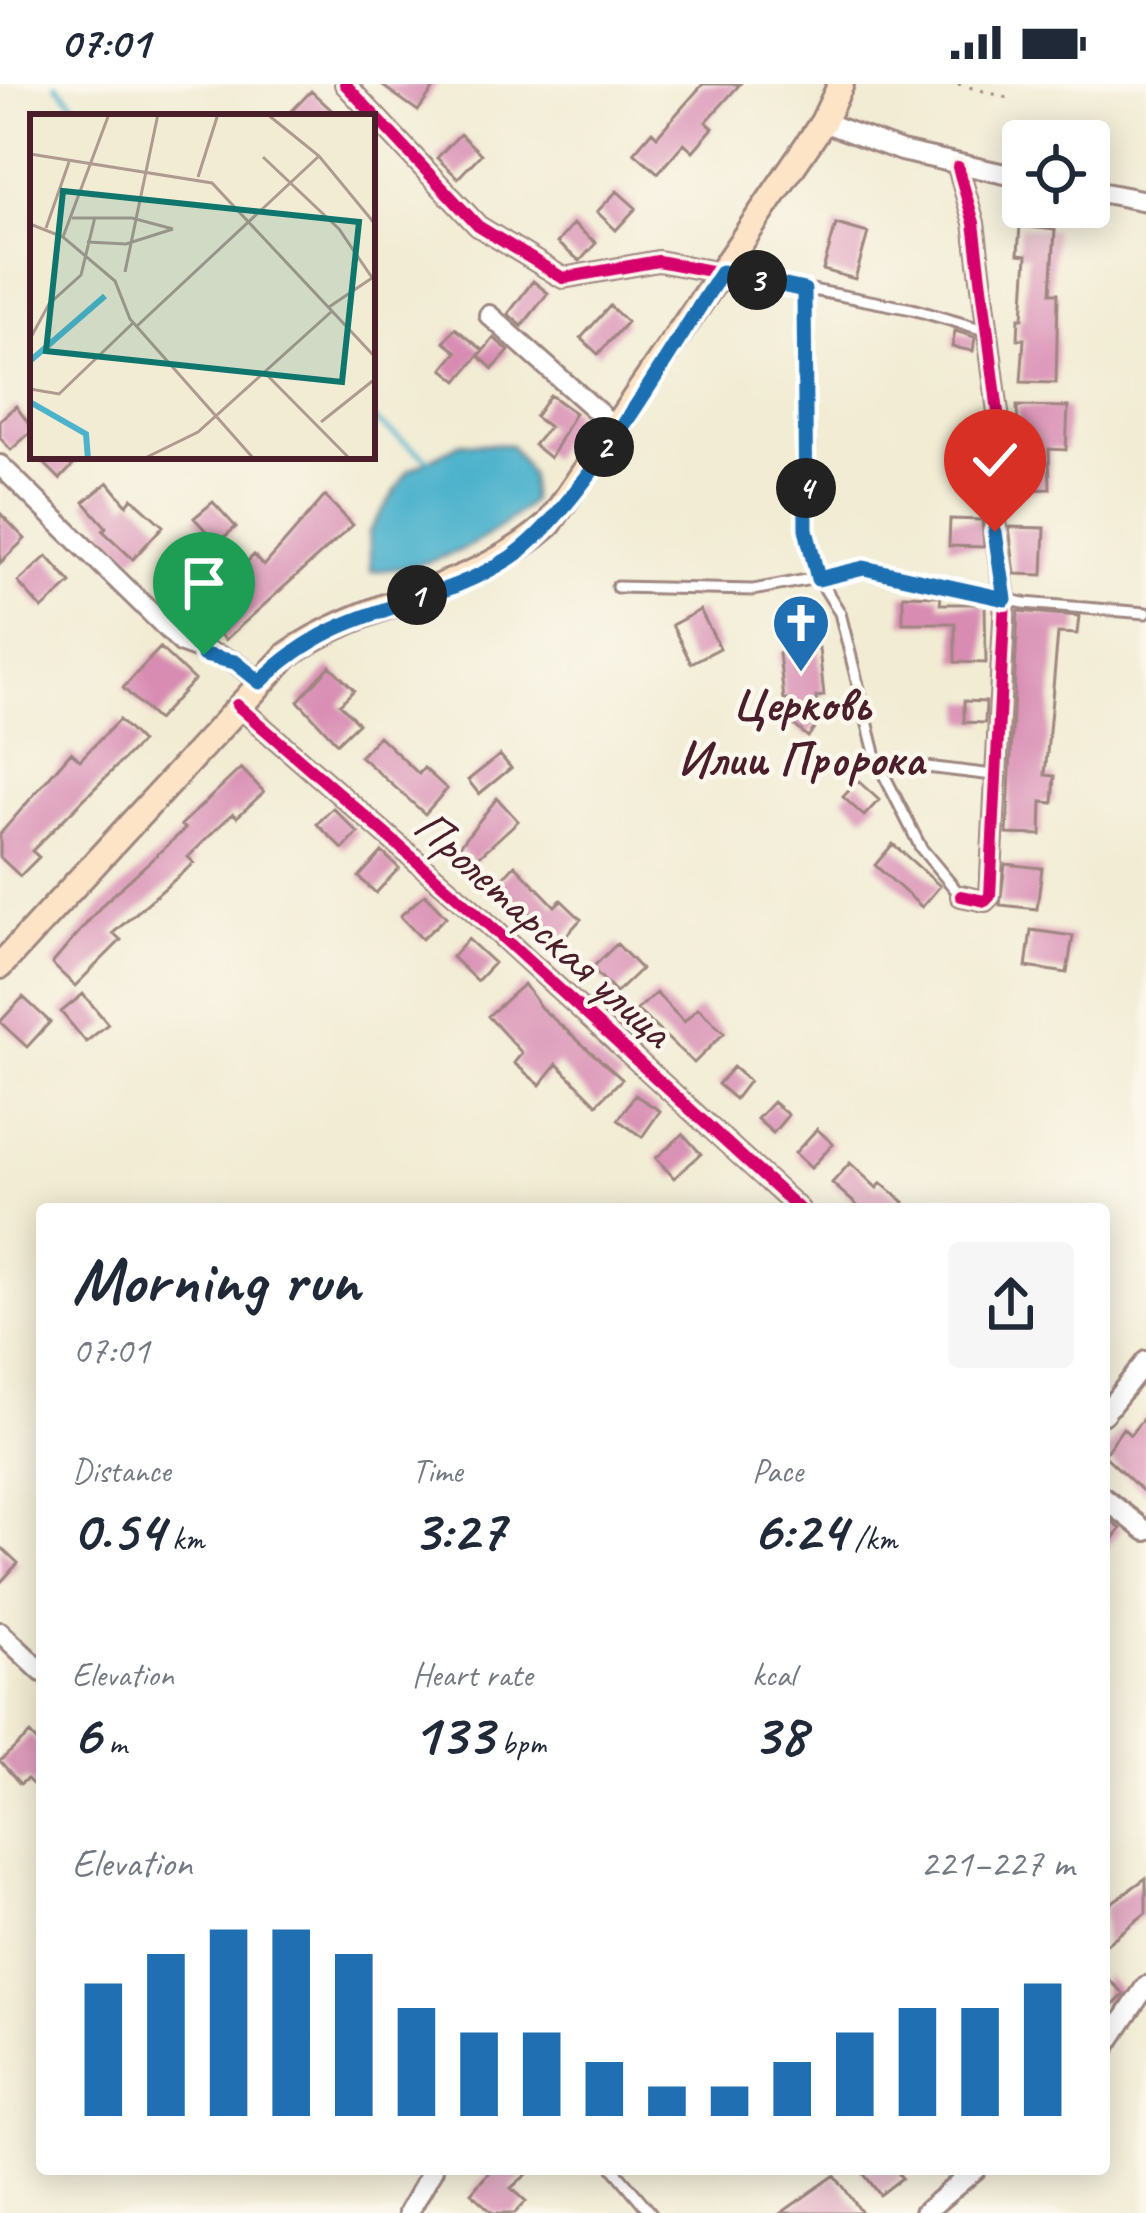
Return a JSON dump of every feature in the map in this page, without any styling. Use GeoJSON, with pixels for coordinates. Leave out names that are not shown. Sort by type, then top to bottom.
{"type":"FeatureCollection","features":[{"type":"Feature","properties":{"kind":"main road"},"geometry":{"type":"LineString","coordinates":[[0,966],[237,705],[319,633],[512,557],[549,524],[823,122],[842,84]]}},
{"type":"Feature","properties":{"kind":"street"},"geometry":{"type":"LineString","coordinates":[[345,84],[373,114]]}},
{"type":"Feature","properties":{"kind":"street"},"geometry":{"type":"LineString","coordinates":[[375,116],[478,226],[563,278],[658,261],[722,272]]}},
{"type":"Feature","properties":{"kind":"street"},"geometry":{"type":"LineString","coordinates":[[823,122],[958,167],[1002,174]]}},
{"type":"Feature","properties":{"kind":"street"},"geometry":{"type":"LineString","coordinates":[[958,167],[974,223],[1002,444],[995,532],[1005,599],[990,896],[986,902],[962,896]]}},
{"type":"Feature","properties":{"kind":"street"},"geometry":{"type":"LineString","coordinates":[[1110,194],[1146,200]]}},
{"type":"Feature","properties":{"kind":"street"},"geometry":{"type":"LineString","coordinates":[[489,315],[617,429]]}},
{"type":"Feature","properties":{"kind":"street"},"geometry":{"type":"LineString","coordinates":[[0,466],[182,643],[235,662],[260,682]]}},
{"type":"Feature","properties":{"kind":"street","name":"Пролетарская улица"},"geometry":{"type":"LineString","coordinates":[[237,705],[475,912],[792,1203]]}},
{"type":"Feature","properties":{"kind":"street"},"geometry":{"type":"LineString","coordinates":[[1110,1406],[1146,1361]]}},
{"type":"Feature","properties":{"kind":"street"},"geometry":{"type":"LineString","coordinates":[[1110,1503],[1146,1531]]}},
{"type":"Feature","properties":{"kind":"street"},"geometry":{"type":"LineString","coordinates":[[5,1646],[36,1668]]}},
{"type":"Feature","properties":{"kind":"street"},"geometry":{"type":"LineString","coordinates":[[1110,2040],[1146,1985]]}},
{"type":"Feature","properties":{"kind":"street"},"geometry":{"type":"LineString","coordinates":[[408,2213],[430,2175]]}},
{"type":"Feature","properties":{"kind":"street"},"geometry":{"type":"LineString","coordinates":[[924,2213],[969,2175]]}},
{"type":"Feature","properties":{"kind":"lane"},"geometry":{"type":"LineString","coordinates":[[722,272],[912,309],[988,331]]}},
{"type":"Feature","properties":{"kind":"lane"},"geometry":{"type":"LineString","coordinates":[[804,290],[806,529],[818,579],[840,613],[877,760],[921,848],[947,885],[962,896]]}},
{"type":"Feature","properties":{"kind":"lane"},"geometry":{"type":"LineString","coordinates":[[617,587],[709,592],[818,579],[864,568],[1005,599],[1146,613]]}},
{"type":"Feature","properties":{"kind":"lane"},"geometry":{"type":"LineString","coordinates":[[877,760],[993,775]]}},
{"type":"Feature","properties":{"kind":"lane"},"geometry":{"type":"LineString","coordinates":[[619,2175],[650,2213]]}},
{"type":"Feature","properties":{"kind":"path"},"geometry":{"type":"LineString","coordinates":[[958,84],[1012,99]]}},
{"type":"Feature","properties":{"kind":"water"},"geometry":{"type":"Polygon","coordinates":[[[461,443],[511,445],[530,475],[531,501],[458,551],[417,565],[371,571],[369,532],[408,471],[461,443]]]}},
{"type":"Feature","properties":{"kind":"building"},"geometry":{"type":"Polygon","coordinates":[[[380,84],[437,84],[418,111],[380,84]]]}},
{"type":"Feature","properties":{"kind":"building"},"geometry":{"type":"Polygon","coordinates":[[[703,84],[740,84],[706,122],[713,128],[693,151],[684,143],[658,173],[634,152],[652,131],[657,136],[703,84]]]}},
{"type":"Feature","properties":{"kind":"building"},"geometry":{"type":"Polygon","coordinates":[[[311,91],[336,114],[289,114],[311,91]]]}},
{"type":"Feature","properties":{"kind":"building"},"geometry":{"type":"Polygon","coordinates":[[[460,134],[481,154],[458,178],[437,158],[460,134]]]}},
{"type":"Feature","properties":{"kind":"building"},"geometry":{"type":"Polygon","coordinates":[[[617,191],[636,208],[616,230],[597,212],[617,191]]]}},
{"type":"Feature","properties":{"kind":"building"},"geometry":{"type":"Polygon","coordinates":[[[573,224],[596,243],[580,261],[557,243],[573,224]]]}},
{"type":"Feature","properties":{"kind":"building"},"geometry":{"type":"Polygon","coordinates":[[[836,224],[868,233],[855,279],[823,270],[836,224]]]}},
{"type":"Feature","properties":{"kind":"building"},"geometry":{"type":"Polygon","coordinates":[[[1020,228],[1055,230],[1051,293],[1058,293],[1056,383],[1021,382],[1024,339],[1018,339],[1027,255],[1018,254],[1020,228]]]}},
{"type":"Feature","properties":{"kind":"building"},"geometry":{"type":"Polygon","coordinates":[[[533,281],[548,293],[522,326],[508,314],[533,281]]]}},
{"type":"Feature","properties":{"kind":"building"},"geometry":{"type":"Polygon","coordinates":[[[610,306],[627,322],[598,354],[581,338],[610,306]]]}},
{"type":"Feature","properties":{"kind":"building"},"geometry":{"type":"Polygon","coordinates":[[[455,328],[483,350],[458,381],[443,369],[457,352],[444,342],[455,328]]]}},
{"type":"Feature","properties":{"kind":"building"},"geometry":{"type":"Polygon","coordinates":[[[955,331],[975,337],[973,351],[952,347],[955,331]]]}},
{"type":"Feature","properties":{"kind":"building"},"geometry":{"type":"Polygon","coordinates":[[[494,338],[509,351],[493,369],[479,356],[494,338]]]}},
{"type":"Feature","properties":{"kind":"building"},"geometry":{"type":"Polygon","coordinates":[[[550,395],[575,413],[550,458],[534,445],[549,427],[535,417],[550,395]]]}},
{"type":"Feature","properties":{"kind":"building"},"geometry":{"type":"Polygon","coordinates":[[[16,406],[30,433],[11,450],[0,438],[0,420],[16,406]]]}},
{"type":"Feature","properties":{"kind":"building"},"geometry":{"type":"Polygon","coordinates":[[[1017,406],[1068,407],[1066,450],[1049,449],[1050,489],[1020,490],[1017,406]]]}},
{"type":"Feature","properties":{"kind":"building"},"geometry":{"type":"Polygon","coordinates":[[[40,459],[79,459],[60,479],[40,459]]]}},
{"type":"Feature","properties":{"kind":"building"},"geometry":{"type":"Polygon","coordinates":[[[108,482],[127,505],[132,498],[163,526],[133,559],[103,531],[106,527],[84,502],[108,482]]]}},
{"type":"Feature","properties":{"kind":"building"},"geometry":{"type":"Polygon","coordinates":[[[325,496],[353,525],[225,640],[197,611],[254,555],[264,566],[325,496]]]}},
{"type":"Feature","properties":{"kind":"building"},"geometry":{"type":"Polygon","coordinates":[[[213,502],[236,527],[217,543],[194,518],[213,502]]]}},
{"type":"Feature","properties":{"kind":"building"},"geometry":{"type":"Polygon","coordinates":[[[0,513],[25,539],[0,563],[0,513]]]}},
{"type":"Feature","properties":{"kind":"building"},"geometry":{"type":"Polygon","coordinates":[[[950,519],[982,520],[984,547],[949,546],[950,519]]]}},
{"type":"Feature","properties":{"kind":"building"},"geometry":{"type":"Polygon","coordinates":[[[1009,527],[1045,528],[1043,575],[1015,574],[1009,527]]]}},
{"type":"Feature","properties":{"kind":"building"},"geometry":{"type":"Polygon","coordinates":[[[47,556],[71,583],[42,609],[18,582],[47,556]]]}},
{"type":"Feature","properties":{"kind":"building"},"geometry":{"type":"Polygon","coordinates":[[[903,595],[941,596],[940,604],[985,604],[986,663],[955,662],[955,623],[903,623],[903,595]]]}},
{"type":"Feature","properties":{"kind":"building"},"geometry":{"type":"Polygon","coordinates":[[[700,610],[720,648],[691,663],[672,625],[700,610]]]}},
{"type":"Feature","properties":{"kind":"building"},"geometry":{"type":"Polygon","coordinates":[[[1018,611],[1079,616],[1077,634],[1058,633],[1045,775],[1055,776],[1053,803],[1042,802],[1041,835],[1007,834],[1018,611]]]}},
{"type":"Feature","properties":{"kind":"building","name":"Церковь Илии Пророка"},"geometry":{"type":"Polygon","coordinates":[[[808,639],[809,649],[819,648],[824,696],[816,697],[818,723],[808,737],[794,725],[791,700],[784,700],[779,653],[787,652],[786,641],[808,639]]]}},
{"type":"Feature","properties":{"kind":"building"},"geometry":{"type":"Polygon","coordinates":[[[160,648],[194,680],[157,720],[123,688],[160,648]]]}},
{"type":"Feature","properties":{"kind":"building"},"geometry":{"type":"Polygon","coordinates":[[[330,666],[354,690],[340,704],[358,723],[337,743],[298,701],[330,666]]]}},
{"type":"Feature","properties":{"kind":"building"},"geometry":{"type":"Polygon","coordinates":[[[964,701],[986,702],[985,723],[964,722],[964,701]]]}},
{"type":"Feature","properties":{"kind":"building"},"geometry":{"type":"Polygon","coordinates":[[[119,720],[141,742],[32,851],[39,857],[20,876],[0,857],[0,834],[71,752],[80,760],[119,720]]]}},
{"type":"Feature","properties":{"kind":"building"},"geometry":{"type":"Polygon","coordinates":[[[379,736],[419,774],[424,768],[447,789],[425,814],[360,756],[379,736]]]}},
{"type":"Feature","properties":{"kind":"building"},"geometry":{"type":"Polygon","coordinates":[[[500,755],[511,768],[479,794],[468,780],[500,755]]]}},
{"type":"Feature","properties":{"kind":"building"},"geometry":{"type":"Polygon","coordinates":[[[241,768],[264,792],[237,817],[233,813],[188,857],[194,863],[113,933],[121,940],[75,986],[52,964],[103,904],[185,829],[181,825],[241,768]]]}},
{"type":"Feature","properties":{"kind":"building"},"geometry":{"type":"Polygon","coordinates":[[[858,781],[879,800],[864,816],[843,797],[858,781]]]}},
{"type":"Feature","properties":{"kind":"building"},"geometry":{"type":"Polygon","coordinates":[[[497,798],[518,821],[473,862],[458,848],[497,798]]]}},
{"type":"Feature","properties":{"kind":"building"},"geometry":{"type":"Polygon","coordinates":[[[333,808],[358,833],[343,849],[317,824],[333,808]]]}},
{"type":"Feature","properties":{"kind":"building"},"geometry":{"type":"Polygon","coordinates":[[[893,844],[940,886],[922,907],[875,865],[893,844]]]}},
{"type":"Feature","properties":{"kind":"building"},"geometry":{"type":"Polygon","coordinates":[[[382,852],[399,868],[376,893],[359,877],[382,852]]]}},
{"type":"Feature","properties":{"kind":"building"},"geometry":{"type":"Polygon","coordinates":[[[1005,864],[1042,868],[1037,909],[1000,905],[1005,864]]]}},
{"type":"Feature","properties":{"kind":"building"},"geometry":{"type":"Polygon","coordinates":[[[515,865],[555,906],[561,900],[581,919],[562,940],[496,885],[515,865]]]}},
{"type":"Feature","properties":{"kind":"building"},"geometry":{"type":"Polygon","coordinates":[[[425,894],[446,917],[422,939],[400,916],[425,894]]]}},
{"type":"Feature","properties":{"kind":"building"},"geometry":{"type":"Polygon","coordinates":[[[1031,930],[1073,936],[1067,973],[1026,967],[1031,930]]]}},
{"type":"Feature","properties":{"kind":"building"},"geometry":{"type":"Polygon","coordinates":[[[468,939],[494,963],[477,981],[452,957],[468,939]]]}},
{"type":"Feature","properties":{"kind":"building"},"geometry":{"type":"Polygon","coordinates":[[[617,944],[641,969],[616,993],[592,968],[617,944]]]}},
{"type":"Feature","properties":{"kind":"building"},"geometry":{"type":"Polygon","coordinates":[[[524,984],[541,1008],[622,1079],[597,1104],[557,1064],[540,1085],[514,1063],[522,1053],[488,1016],[524,984]]]}},
{"type":"Feature","properties":{"kind":"building"},"geometry":{"type":"Polygon","coordinates":[[[656,993],[684,1022],[698,1008],[724,1033],[694,1063],[637,1010],[656,993]]]}},
{"type":"Feature","properties":{"kind":"building"},"geometry":{"type":"Polygon","coordinates":[[[83,994],[108,1024],[86,1042],[61,1012],[83,994]]]}},
{"type":"Feature","properties":{"kind":"building"},"geometry":{"type":"Polygon","coordinates":[[[23,997],[50,1022],[27,1047],[0,1022],[23,997]]]}},
{"type":"Feature","properties":{"kind":"building"},"geometry":{"type":"Polygon","coordinates":[[[733,1067],[749,1081],[735,1099],[718,1084],[733,1067]]]}},
{"type":"Feature","properties":{"kind":"building"},"geometry":{"type":"Polygon","coordinates":[[[635,1095],[660,1111],[642,1137],[618,1120],[635,1095]]]}},
{"type":"Feature","properties":{"kind":"building"},"geometry":{"type":"Polygon","coordinates":[[[773,1102],[788,1115],[773,1133],[757,1119],[773,1102]]]}},
{"type":"Feature","properties":{"kind":"building"},"geometry":{"type":"Polygon","coordinates":[[[817,1129],[833,1144],[811,1168],[795,1153],[817,1129]]]}},
{"type":"Feature","properties":{"kind":"building"},"geometry":{"type":"Polygon","coordinates":[[[683,1134],[701,1154],[674,1178],[656,1158],[683,1134]]]}},
{"type":"Feature","properties":{"kind":"building"},"geometry":{"type":"Polygon","coordinates":[[[850,1163],[877,1188],[881,1183],[904,1202],[854,1203],[832,1183],[850,1163]]]}},
{"type":"Feature","properties":{"kind":"building"},"geometry":{"type":"Polygon","coordinates":[[[1146,1415],[1146,1494],[1110,1461],[1110,1446],[1123,1428],[1130,1435],[1146,1415]]]}},
{"type":"Feature","properties":{"kind":"building"},"geometry":{"type":"Polygon","coordinates":[[[1110,1520],[1121,1529],[1110,1543],[1110,1520]]]}},
{"type":"Feature","properties":{"kind":"building"},"geometry":{"type":"Polygon","coordinates":[[[0,1546],[18,1563],[0,1583],[0,1546]]]}},
{"type":"Feature","properties":{"kind":"building"},"geometry":{"type":"Polygon","coordinates":[[[30,1734],[36,1740],[36,1787],[27,1779],[20,1784],[0,1761],[30,1734]]]}},
{"type":"Feature","properties":{"kind":"building"},"geometry":{"type":"Polygon","coordinates":[[[1146,1878],[1146,1913],[1110,1941],[1110,1904],[1146,1878]]]}},
{"type":"Feature","properties":{"kind":"building"},"geometry":{"type":"Polygon","coordinates":[[[1110,1981],[1124,1994],[1110,2009],[1110,1981]]]}},
{"type":"Feature","properties":{"kind":"building"},"geometry":{"type":"Polygon","coordinates":[[[487,2175],[526,2175],[511,2188],[526,2201],[515,2213],[493,2213],[471,2193],[487,2175]]]}},
{"type":"Feature","properties":{"kind":"building"},"geometry":{"type":"Polygon","coordinates":[[[835,2175],[862,2213],[781,2213],[835,2175]]]}},
{"type":"Feature","properties":{"kind":"building"},"geometry":{"type":"Polygon","coordinates":[[[865,2175],[900,2175],[902,2178],[880,2195],[865,2175]]]}},
{"type":"Feature","properties":{"kind":"waterway"},"geometry":{"type":"LineString","coordinates":[[56,84],[84,114]]}},
{"type":"Feature","properties":{"kind":"waterway"},"geometry":{"type":"LineString","coordinates":[[375,420],[429,460]]}},
{"type":"Feature","properties":{"kind":"cycle path"},"geometry":{"type":"LineString","coordinates":[[345,84],[373,114]]}},
{"type":"Feature","properties":{"kind":"cycle path"},"geometry":{"type":"LineString","coordinates":[[375,116],[478,226],[563,278],[658,261],[721,273]]}},
{"type":"Feature","properties":{"kind":"cycle path"},"geometry":{"type":"LineString","coordinates":[[958,167],[974,223],[1002,444],[995,532],[1005,599],[990,896],[985,901],[961,896]]}},
{"type":"Feature","properties":{"kind":"cycle path"},"geometry":{"type":"LineString","coordinates":[[237,705],[475,912],[792,1203]]}},
{"type":"Feature","properties":{"kind":"place","name":"Церковь Илии Пророка"},"geometry":{"type":"Point","coordinates":[801,674]}},
{"type":"Feature","properties":{"kind":"route"},"geometry":{"type":"LineString","coordinates":[[204,655],[235,662],[260,682],[319,633],[472,577],[512,557],[549,524],[575,491],[722,272],[804,290],[806,529],[818,579],[864,568],[1005,599],[995,532]]}}]}
